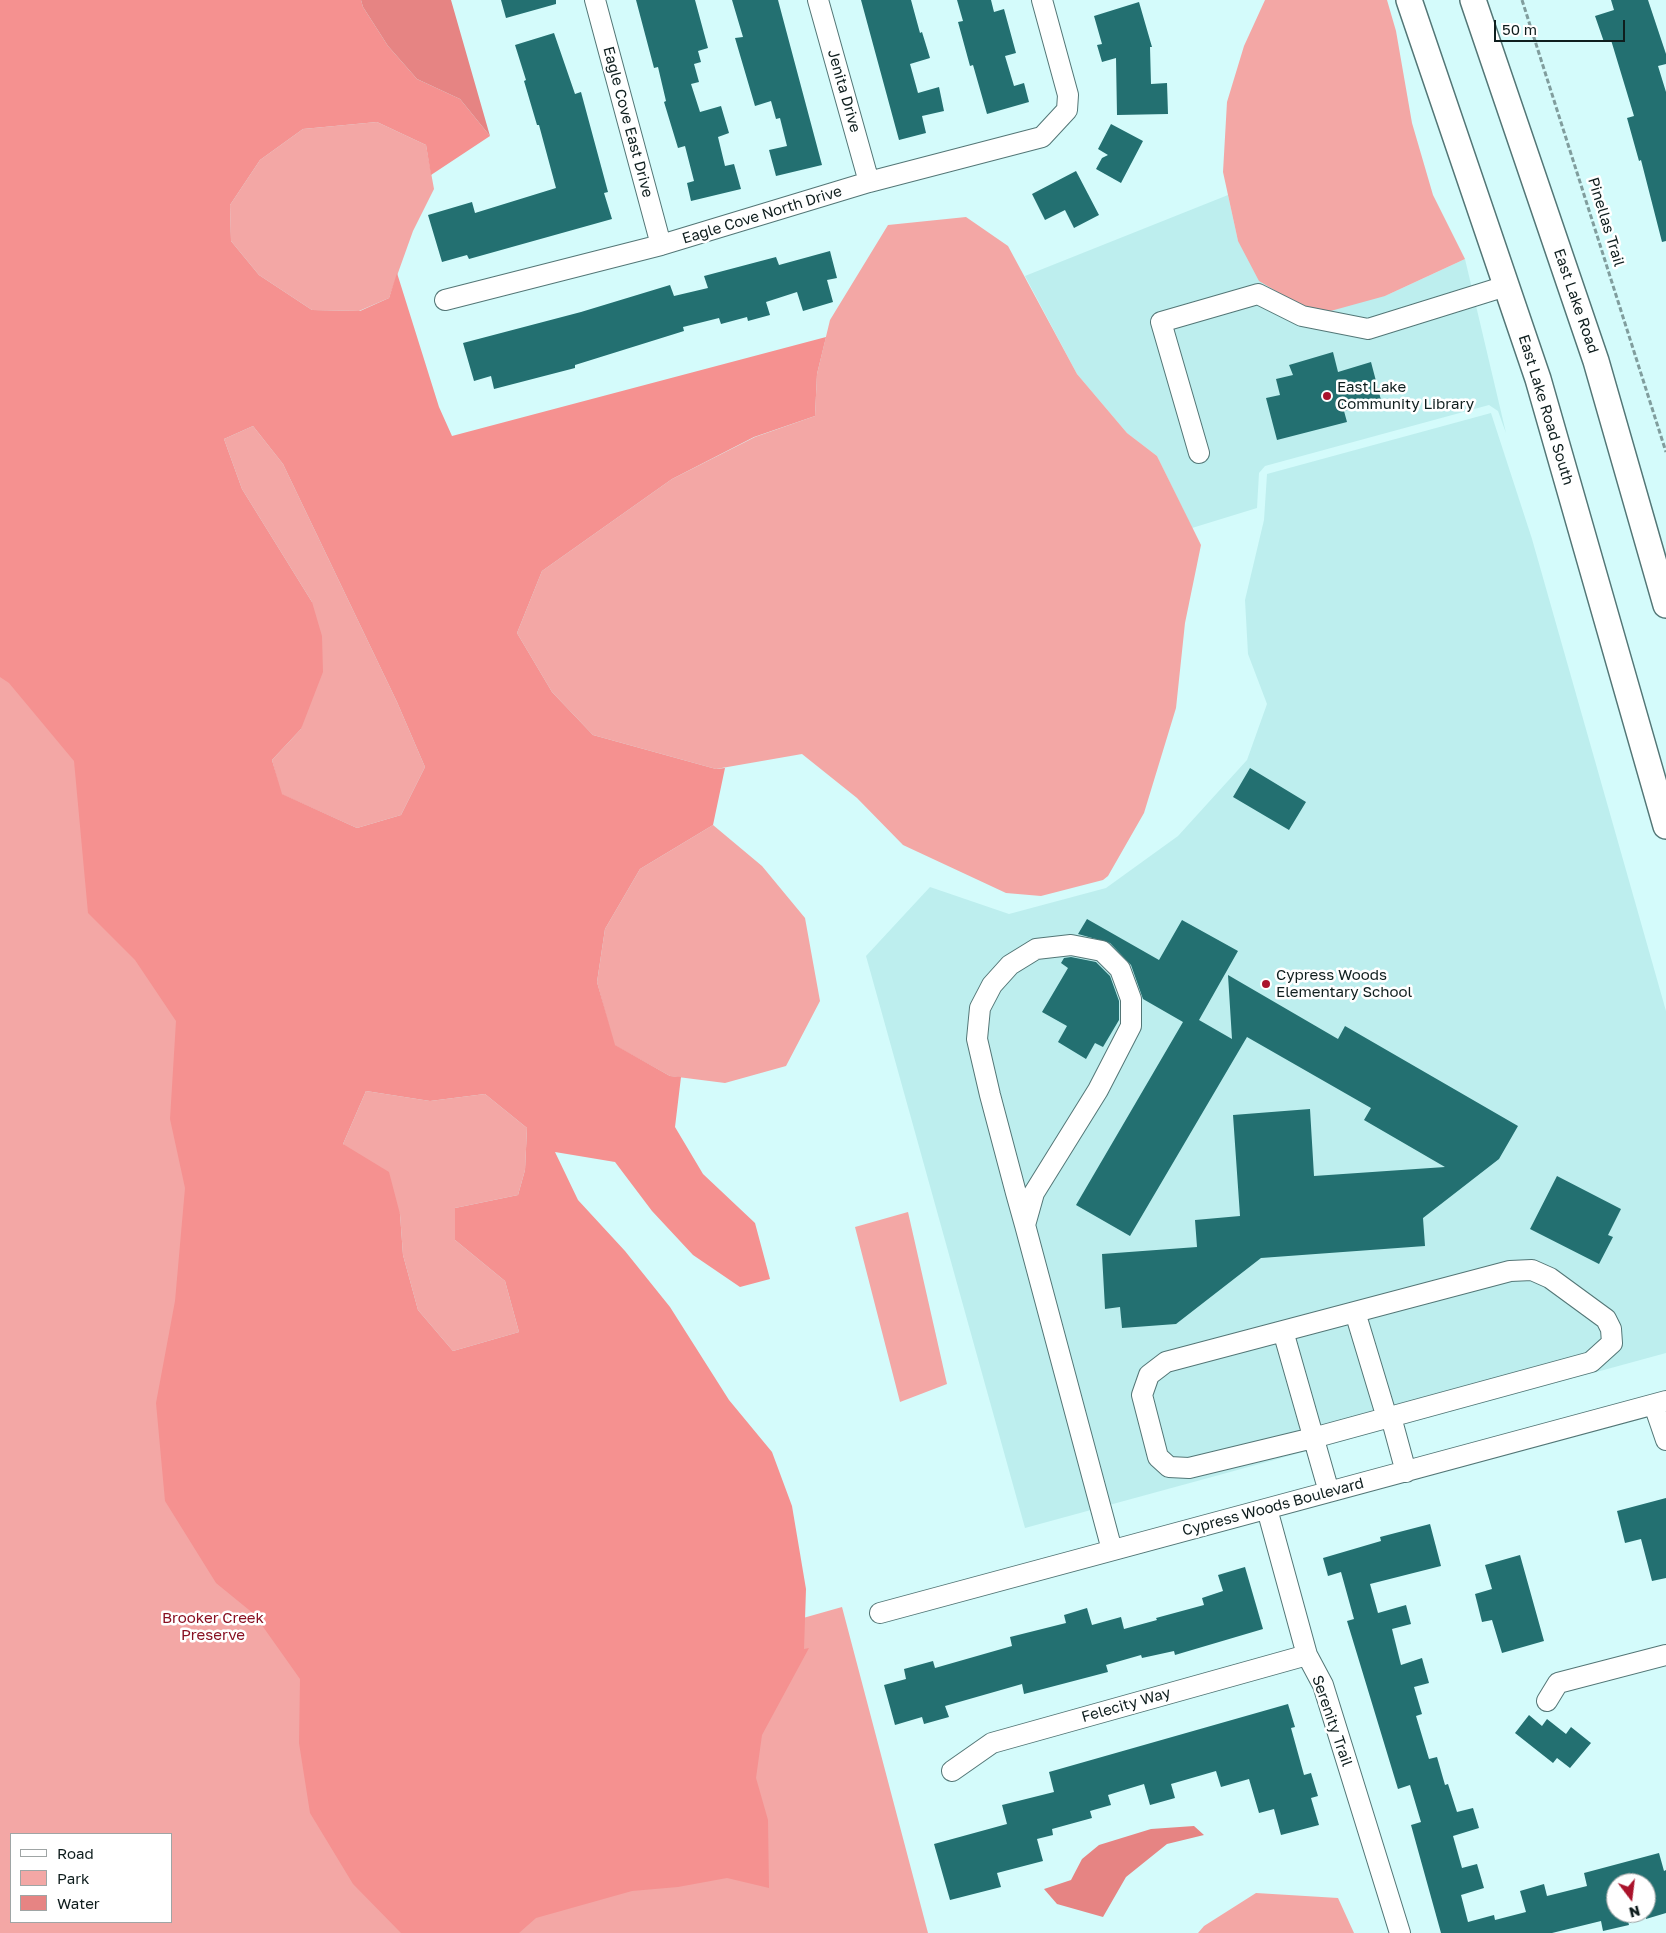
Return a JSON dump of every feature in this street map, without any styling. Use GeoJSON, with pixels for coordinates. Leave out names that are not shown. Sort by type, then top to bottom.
{"type":"FeatureCollection","features":[{"type":"Feature","properties":{"kind":"main road","name":"East Lake Road South"},"geometry":{"type":"LineString","coordinates":[[1409,0],[1538,379],[1666,826]]}},
{"type":"Feature","properties":{"kind":"main road","name":"East Lake Road"},"geometry":{"type":"LineString","coordinates":[[1473,0],[1596,361],[1666,605]]}},
{"type":"Feature","properties":{"kind":"street","name":"Eagle Cove East Drive"},"geometry":{"type":"LineString","coordinates":[[595,0],[661,245]]}},
{"type":"Feature","properties":{"kind":"street","name":"Jenita Drive"},"geometry":{"type":"LineString","coordinates":[[818,0],[869,182]]}},
{"type":"Feature","properties":{"kind":"street","name":"Eagle Cove North Drive"},"geometry":{"type":"LineString","coordinates":[[446,300],[661,245],[869,182],[1042,137],[1067,110],[1068,95],[1042,0]]}},
{"type":"Feature","properties":{"kind":"street"},"geometry":{"type":"LineString","coordinates":[[1200,453],[1161,322],[1258,294],[1302,316],[1368,329],[1506,286]]}},
{"type":"Feature","properties":{"kind":"street"},"geometry":{"type":"LineString","coordinates":[[1024,1225],[1034,1193],[1098,1090],[1131,1026],[1131,999],[1120,969],[1102,951],[1072,945],[1036,949],[1010,965],[992,985],[980,1008],[977,1039],[1024,1225],[1112,1550]]}},
{"type":"Feature","properties":{"kind":"street"},"geometry":{"type":"LineString","coordinates":[[1532,1270],[1550,1278],[1606,1319],[1611,1329],[1612,1342],[1591,1362],[1313,1438],[1189,1468],[1169,1467],[1158,1457],[1142,1395],[1149,1374],[1166,1362],[1355,1312],[1510,1271],[1532,1270]]}},
{"type":"Feature","properties":{"kind":"street"},"geometry":{"type":"LineString","coordinates":[[1355,1312],[1406,1472]]}},
{"type":"Feature","properties":{"kind":"street"},"geometry":{"type":"LineString","coordinates":[[1283,1331],[1328,1492]]}},
{"type":"Feature","properties":{"kind":"street"},"geometry":{"type":"LineString","coordinates":[[1660,1403],[1666,1440]]}},
{"type":"Feature","properties":{"kind":"street","name":"Cypress Woods Boulevard"},"geometry":{"type":"LineString","coordinates":[[880,1613],[1660,1403]]}},
{"type":"Feature","properties":{"kind":"street","name":"Serenity Trail"},"geometry":{"type":"LineString","coordinates":[[1267,1509],[1307,1655],[1323,1685],[1400,1933]]}},
{"type":"Feature","properties":{"kind":"street","name":"Felecity Way"},"geometry":{"type":"LineString","coordinates":[[952,1771],[992,1743],[1307,1655]]}},
{"type":"Feature","properties":{"kind":"street"},"geometry":{"type":"LineString","coordinates":[[1547,1701],[1558,1683],[1666,1655]]}},
{"type":"Feature","properties":{"kind":"path","name":"Pinellas Trail"},"geometry":{"type":"LineString","coordinates":[[1522,0],[1666,452]]}},
{"type":"Feature","properties":{"kind":"shaded area"},"geometry":{"type":"Polygon","coordinates":[[[0,0],[361,0],[363,7],[388,46],[417,79],[460,99],[490,136],[431,175],[426,145],[377,122],[303,129],[260,160],[230,205],[231,241],[259,275],[312,310],[360,311],[389,298],[397,273],[439,407],[452,436],[826,337],[817,374],[815,416],[754,437],[672,479],[542,571],[517,633],[552,692],[593,735],[716,769],[725,768],[713,825],[640,869],[605,929],[597,982],[615,1045],[670,1076],[681,1077],[675,1127],[703,1174],[755,1223],[770,1279],[740,1287],[693,1255],[652,1211],[615,1162],[555,1152],[578,1200],[625,1251],[670,1307],[729,1400],[772,1452],[792,1506],[806,1589],[804,1649],[809,1648],[762,1735],[756,1778],[768,1820],[769,1888],[727,1878],[678,1887],[632,1891],[536,1918],[519,1933],[401,1933],[353,1884],[310,1813],[299,1743],[300,1679],[254,1614],[216,1583],[165,1501],[156,1403],[175,1301],[185,1188],[170,1119],[176,1021],[135,960],[88,913],[74,761],[9,683],[0,677],[0,0]],[[253,426],[224,439],[242,489],[312,602],[322,636],[323,672],[301,729],[272,760],[282,794],[357,828],[401,815],[425,767],[397,702],[283,464],[253,426]],[[366,1091],[343,1144],[389,1172],[400,1214],[403,1255],[418,1310],[453,1351],[519,1332],[505,1281],[455,1240],[455,1208],[518,1195],[525,1170],[527,1128],[485,1094],[430,1101],[366,1091]]]}},
{"type":"Feature","properties":{"kind":"shaded area"},"geometry":{"type":"Polygon","coordinates":[[[1228,195],[1238,241],[1385,296],[1465,259],[1506,433],[1498,411],[1489,405],[1265,466],[1259,473],[1257,508],[1192,528],[1157,456],[1127,433],[1077,374],[1025,276],[1228,195]]]}},
{"type":"Feature","properties":{"kind":"shaded area","name":"Cypress Woods Elementary School"},"geometry":{"type":"Polygon","coordinates":[[[1491,413],[1532,539],[1666,1011],[1666,1353],[1025,1528],[866,956],[930,887],[1009,914],[1106,888],[1178,836],[1247,760],[1267,704],[1248,654],[1245,600],[1264,520],[1267,474],[1491,413]]]}},
{"type":"Feature","properties":{"kind":"green space"},"geometry":{"type":"Polygon","coordinates":[[[1265,0],[1387,0],[1396,31],[1412,123],[1433,195],[1465,259],[1385,296],[1316,315],[1259,281],[1238,241],[1223,172],[1227,102],[1244,46],[1265,0]]]}},
{"type":"Feature","properties":{"kind":"green space"},"geometry":{"type":"Polygon","coordinates":[[[377,122],[426,145],[434,189],[413,231],[389,298],[359,311],[312,310],[259,275],[231,241],[230,205],[260,160],[303,129],[377,122]]]}},
{"type":"Feature","properties":{"kind":"green space"},"geometry":{"type":"Polygon","coordinates":[[[966,217],[1008,246],[1077,374],[1127,433],[1157,456],[1201,545],[1185,623],[1176,708],[1144,813],[1108,876],[1103,880],[1041,896],[1006,893],[903,845],[857,798],[802,754],[716,769],[593,735],[552,692],[517,633],[542,571],[672,479],[755,437],[815,416],[817,374],[830,320],[888,225],[966,217]]]}},
{"type":"Feature","properties":{"kind":"green space"},"geometry":{"type":"Polygon","coordinates":[[[253,426],[283,464],[397,702],[425,767],[401,815],[357,828],[281,794],[272,760],[301,729],[312,602],[242,489],[224,439],[253,426]]]}},
{"type":"Feature","properties":{"kind":"green space","name":"Brooker Creek Preserve"},"geometry":{"type":"Polygon","coordinates":[[[0,588],[179,842],[457,1716],[842,1607],[928,1933],[0,1933],[0,588]]]}},
{"type":"Feature","properties":{"kind":"green space"},"geometry":{"type":"Polygon","coordinates":[[[713,825],[762,866],[805,918],[820,1001],[786,1066],[725,1083],[670,1076],[614,1045],[597,982],[605,929],[640,869],[713,825]]]}},
{"type":"Feature","properties":{"kind":"green space"},"geometry":{"type":"Polygon","coordinates":[[[366,1091],[430,1101],[485,1094],[527,1128],[525,1170],[518,1195],[455,1208],[455,1240],[505,1281],[519,1332],[453,1351],[418,1310],[403,1255],[400,1214],[343,1144],[366,1091]]]}},
{"type":"Feature","properties":{"kind":"green space"},"geometry":{"type":"Polygon","coordinates":[[[908,1212],[947,1384],[900,1402],[855,1227],[908,1212]]]}},
{"type":"Feature","properties":{"kind":"green space"},"geometry":{"type":"Polygon","coordinates":[[[1256,1893],[1338,1898],[1354,1933],[1198,1933],[1204,1926],[1256,1893]]]}},
{"type":"Feature","properties":{"kind":"water"},"geometry":{"type":"Polygon","coordinates":[[[361,0],[451,0],[490,136],[460,99],[417,79],[388,46],[363,7],[361,0]]]}},
{"type":"Feature","properties":{"kind":"water"},"geometry":{"type":"Polygon","coordinates":[[[1194,1826],[1204,1835],[1167,1844],[1126,1877],[1103,1917],[1057,1904],[1044,1889],[1071,1880],[1082,1859],[1099,1845],[1151,1829],[1194,1826]]]}},
{"type":"Feature","properties":{"kind":"building"},"geometry":{"type":"Polygon","coordinates":[[[501,0],[556,0],[556,4],[506,18],[501,0]]]}},
{"type":"Feature","properties":{"kind":"building"},"geometry":{"type":"Polygon","coordinates":[[[636,0],[695,0],[708,48],[698,51],[701,62],[694,64],[699,82],[691,84],[700,112],[721,106],[729,133],[718,137],[725,166],[734,164],[741,189],[691,201],[687,183],[694,181],[685,146],[678,148],[664,102],[666,101],[658,67],[654,68],[636,0]]]}},
{"type":"Feature","properties":{"kind":"building"},"geometry":{"type":"Polygon","coordinates":[[[732,0],[778,0],[822,165],[776,176],[769,150],[787,146],[780,118],[776,119],[771,101],[755,106],[735,38],[743,37],[732,0]]]}},
{"type":"Feature","properties":{"kind":"building"},"geometry":{"type":"Polygon","coordinates":[[[861,0],[911,0],[920,33],[922,32],[930,58],[910,64],[918,93],[939,87],[944,111],[922,116],[926,133],[899,140],[861,0]]]}},
{"type":"Feature","properties":{"kind":"building"},"geometry":{"type":"Polygon","coordinates":[[[957,0],[991,0],[994,12],[1004,9],[1016,53],[1005,56],[1014,86],[1024,83],[1029,102],[987,114],[973,65],[970,66],[958,22],[963,21],[957,0]]]}},
{"type":"Feature","properties":{"kind":"building"},"geometry":{"type":"Polygon","coordinates":[[[1611,0],[1648,0],[1666,54],[1666,64],[1658,66],[1666,92],[1666,241],[1662,242],[1641,160],[1639,161],[1627,118],[1634,116],[1611,40],[1604,42],[1595,16],[1614,10],[1611,0]]]}},
{"type":"Feature","properties":{"kind":"building"},"geometry":{"type":"Polygon","coordinates":[[[1139,2],[1152,47],[1150,47],[1151,84],[1167,83],[1168,114],[1117,115],[1116,58],[1102,62],[1097,45],[1102,44],[1094,16],[1139,2]]]}},
{"type":"Feature","properties":{"kind":"building"},"geometry":{"type":"Polygon","coordinates":[[[554,33],[575,94],[581,92],[608,192],[604,193],[612,219],[469,259],[467,255],[442,262],[428,215],[472,202],[475,213],[556,188],[515,45],[554,33]]]}},
{"type":"Feature","properties":{"kind":"building"},"geometry":{"type":"Polygon","coordinates":[[[1111,124],[1143,141],[1121,183],[1096,169],[1102,158],[1108,155],[1098,149],[1111,124]]]}},
{"type":"Feature","properties":{"kind":"building"},"geometry":{"type":"Polygon","coordinates":[[[1076,171],[1099,215],[1074,228],[1065,210],[1045,220],[1032,194],[1076,171]]]}},
{"type":"Feature","properties":{"kind":"building"},"geometry":{"type":"Polygon","coordinates":[[[830,251],[837,278],[827,280],[833,302],[803,311],[797,292],[766,302],[770,315],[748,321],[747,317],[721,324],[719,318],[683,327],[684,331],[575,365],[575,368],[494,389],[491,376],[474,381],[463,343],[581,312],[670,285],[674,296],[708,288],[704,276],[776,257],[779,265],[830,251]]]}},
{"type":"Feature","properties":{"kind":"building","name":"East Lake Community Library"},"geometry":{"type":"Polygon","coordinates":[[[1333,352],[1338,372],[1371,362],[1381,400],[1344,411],[1347,422],[1277,440],[1266,398],[1280,395],[1276,379],[1293,375],[1289,365],[1333,352]]]}},
{"type":"Feature","properties":{"kind":"building"},"geometry":{"type":"Polygon","coordinates":[[[1250,768],[1306,802],[1289,830],[1233,797],[1250,768]]]}},
{"type":"Feature","properties":{"kind":"building"},"geometry":{"type":"Polygon","coordinates":[[[1087,919],[1159,960],[1182,920],[1238,951],[1199,1020],[1232,1039],[1228,975],[1338,1039],[1345,1026],[1518,1126],[1499,1159],[1423,1218],[1425,1246],[1261,1258],[1176,1324],[1122,1328],[1120,1307],[1105,1309],[1102,1254],[1197,1247],[1195,1220],[1240,1216],[1233,1115],[1310,1109],[1314,1176],[1445,1167],[1364,1120],[1371,1108],[1247,1037],[1130,1236],[1076,1205],[1183,1022],[1143,999],[1131,965],[1110,943],[1078,934],[1087,919]]]}},
{"type":"Feature","properties":{"kind":"building"},"geometry":{"type":"Polygon","coordinates":[[[1071,957],[1096,962],[1110,976],[1119,1001],[1119,1020],[1103,1047],[1095,1043],[1086,1059],[1058,1042],[1067,1026],[1042,1012],[1068,968],[1061,963],[1064,958],[1071,957]]]}},
{"type":"Feature","properties":{"kind":"building"},"geometry":{"type":"Polygon","coordinates":[[[1557,1176],[1621,1209],[1608,1235],[1613,1237],[1599,1264],[1530,1229],[1557,1176]]]}},
{"type":"Feature","properties":{"kind":"building"},"geometry":{"type":"Polygon","coordinates":[[[1666,1498],[1666,1578],[1652,1581],[1641,1539],[1625,1543],[1617,1511],[1666,1498]]]}},
{"type":"Feature","properties":{"kind":"building"},"geometry":{"type":"Polygon","coordinates":[[[1430,1524],[1441,1566],[1370,1584],[1378,1613],[1406,1605],[1411,1624],[1392,1629],[1401,1665],[1422,1658],[1429,1683],[1414,1687],[1422,1714],[1416,1716],[1429,1759],[1437,1757],[1445,1785],[1448,1784],[1457,1812],[1473,1808],[1479,1828],[1453,1836],[1462,1868],[1477,1864],[1484,1888],[1461,1895],[1468,1922],[1494,1915],[1495,1920],[1526,1912],[1520,1891],[1544,1884],[1547,1896],[1587,1886],[1584,1873],[1659,1853],[1664,1871],[1666,1870],[1666,1913],[1656,1916],[1656,1873],[1606,1873],[1606,1923],[1628,1923],[1629,1925],[1603,1931],[1601,1921],[1552,1933],[1441,1933],[1411,1825],[1421,1822],[1410,1785],[1398,1789],[1347,1621],[1354,1619],[1341,1572],[1328,1576],[1323,1558],[1381,1541],[1380,1537],[1430,1524]]]}},
{"type":"Feature","properties":{"kind":"building"},"geometry":{"type":"Polygon","coordinates":[[[1520,1555],[1544,1641],[1502,1653],[1492,1620],[1482,1622],[1475,1594],[1492,1589],[1485,1565],[1520,1555]]]}},
{"type":"Feature","properties":{"kind":"building"},"geometry":{"type":"Polygon","coordinates":[[[1245,1567],[1263,1629],[1175,1655],[1174,1651],[1142,1658],[1141,1655],[1106,1665],[1108,1672],[1024,1694],[1022,1684],[945,1706],[949,1717],[924,1724],[922,1717],[895,1725],[884,1685],[906,1679],[904,1669],[933,1661],[935,1668],[1012,1646],[1010,1637],[1066,1623],[1064,1615],[1087,1608],[1092,1625],[1121,1617],[1124,1629],[1157,1620],[1156,1618],[1204,1605],[1202,1598],[1223,1591],[1218,1575],[1245,1567]]]}},
{"type":"Feature","properties":{"kind":"building"},"geometry":{"type":"Polygon","coordinates":[[[1288,1704],[1295,1727],[1291,1728],[1304,1775],[1311,1773],[1318,1796],[1311,1798],[1319,1825],[1281,1835],[1274,1809],[1259,1813],[1249,1779],[1221,1787],[1216,1771],[1171,1784],[1175,1798],[1150,1805],[1144,1784],[1108,1795],[1111,1805],[1090,1811],[1092,1818],[1052,1829],[1053,1835],[1037,1839],[1043,1861],[997,1873],[1001,1887],[950,1900],[934,1844],[1007,1824],[1002,1805],[1054,1792],[1049,1772],[1288,1704]]]}},
{"type":"Feature","properties":{"kind":"building"},"geometry":{"type":"Polygon","coordinates":[[[1529,1715],[1542,1726],[1547,1719],[1566,1734],[1571,1727],[1591,1743],[1570,1768],[1557,1758],[1553,1763],[1515,1733],[1529,1715]]]}},
{"type":"Feature","properties":{"kind":"place","name":"East Lake Community Library"},"geometry":{"type":"Point","coordinates":[1327,396]}},
{"type":"Feature","properties":{"kind":"place","name":"Cypress Woods Elementary School"},"geometry":{"type":"Point","coordinates":[1266,984]}}]}
